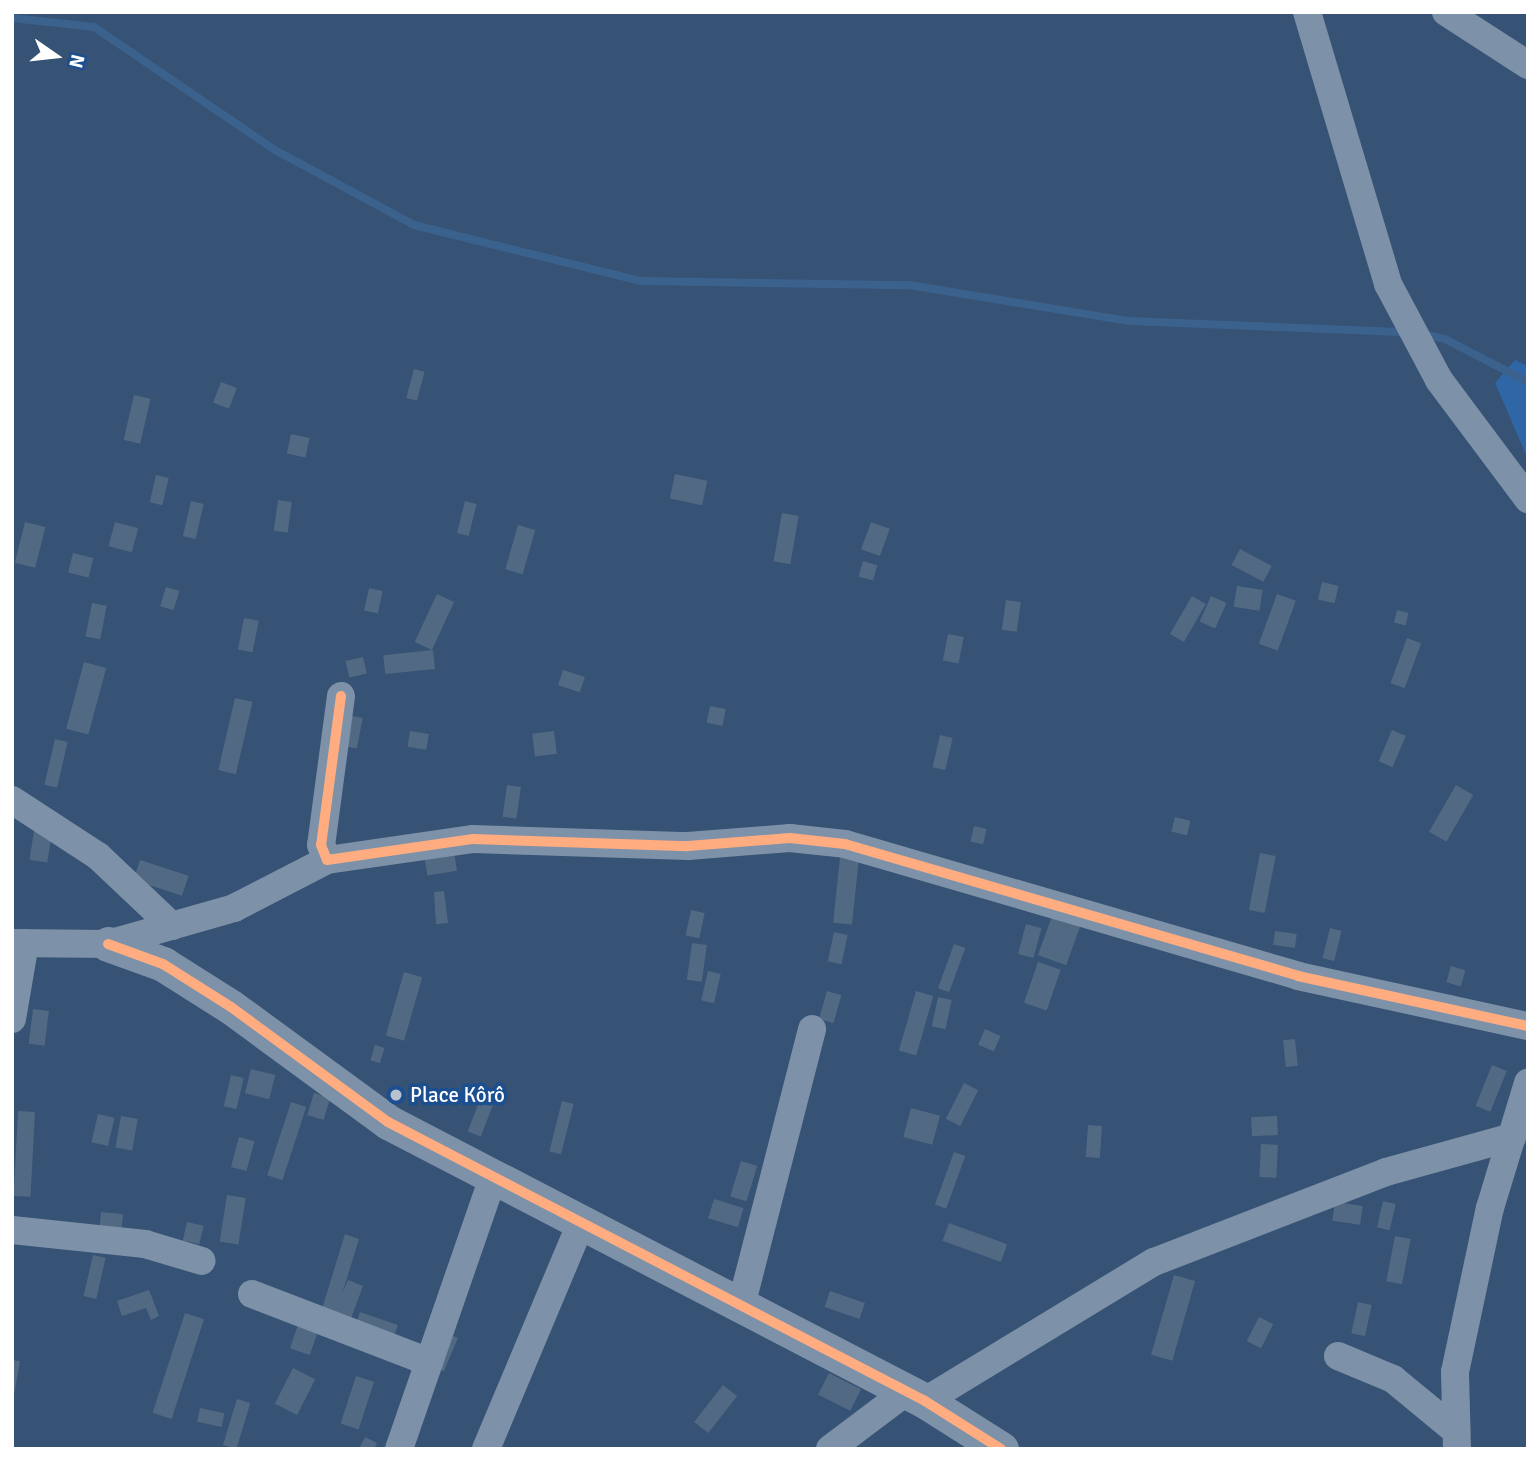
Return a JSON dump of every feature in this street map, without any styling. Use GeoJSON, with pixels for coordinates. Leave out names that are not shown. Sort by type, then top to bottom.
{"type":"FeatureCollection","features":[{"type":"Feature","properties":{"kind":"street"},"geometry":{"type":"LineString","coordinates":[[1307,12],[1388,284],[1439,380],[1528,499]]}},
{"type":"Feature","properties":{"kind":"street"},"geometry":{"type":"LineString","coordinates":[[1446,12],[1528,65]]}},
{"type":"Feature","properties":{"kind":"street"},"geometry":{"type":"LineString","coordinates":[[327,860],[321,845],[341,696]]}},
{"type":"Feature","properties":{"kind":"street"},"geometry":{"type":"LineString","coordinates":[[12,800],[98,856],[172,926]]}},
{"type":"Feature","properties":{"kind":"street"},"geometry":{"type":"LineString","coordinates":[[12,1019],[18,943],[108,944],[257,898],[327,860],[473,839],[688,846],[790,838],[845,844],[1284,972],[1528,1026]]}},
{"type":"Feature","properties":{"kind":"street"},"geometry":{"type":"LineString","coordinates":[[108,944],[163,964],[388,1122],[916,1396],[1001,1449]]}},
{"type":"Feature","properties":{"kind":"street"},"geometry":{"type":"LineString","coordinates":[[741,1306],[812,1029]]}},
{"type":"Feature","properties":{"kind":"street"},"geometry":{"type":"LineString","coordinates":[[1456,1440],[1455,1372],[1512,1137],[1528,1083]]}},
{"type":"Feature","properties":{"kind":"street"},"geometry":{"type":"LineString","coordinates":[[830,1449],[916,1396],[1154,1262],[1386,1172],[1512,1137]]}},
{"type":"Feature","properties":{"kind":"street"},"geometry":{"type":"LineString","coordinates":[[399,1449],[493,1178]]}},
{"type":"Feature","properties":{"kind":"street"},"geometry":{"type":"LineString","coordinates":[[486,1449],[581,1223]]}},
{"type":"Feature","properties":{"kind":"street"},"geometry":{"type":"LineString","coordinates":[[12,1230],[145,1244],[202,1261]]}},
{"type":"Feature","properties":{"kind":"street"},"geometry":{"type":"LineString","coordinates":[[252,1294],[429,1362]]}},
{"type":"Feature","properties":{"kind":"street"},"geometry":{"type":"LineString","coordinates":[[1338,1356],[1392,1379],[1456,1440]]}},
{"type":"Feature","properties":{"kind":"shaded area"},"geometry":{"type":"Polygon","coordinates":[[[1515,360],[1528,366],[1528,459],[1495,383],[1515,360]]]}},
{"type":"Feature","properties":{"kind":"building"},"geometry":{"type":"Polygon","coordinates":[[[414,369],[425,372],[417,401],[406,398],[414,369]]]}},
{"type":"Feature","properties":{"kind":"building"},"geometry":{"type":"Polygon","coordinates":[[[221,382],[237,388],[229,409],[213,403],[221,382]]]}},
{"type":"Feature","properties":{"kind":"building"},"geometry":{"type":"Polygon","coordinates":[[[134,395],[151,399],[140,444],[124,440],[134,395]]]}},
{"type":"Feature","properties":{"kind":"building"},"geometry":{"type":"Polygon","coordinates":[[[291,434],[310,438],[305,458],[287,454],[291,434]]]}},
{"type":"Feature","properties":{"kind":"building"},"geometry":{"type":"Polygon","coordinates":[[[675,474],[707,481],[702,505],[670,498],[675,474]]]}},
{"type":"Feature","properties":{"kind":"building"},"geometry":{"type":"Polygon","coordinates":[[[156,475],[169,478],[162,505],[150,502],[156,475]]]}},
{"type":"Feature","properties":{"kind":"building"},"geometry":{"type":"Polygon","coordinates":[[[278,500],[292,502],[288,533],[274,531],[278,500]]]}},
{"type":"Feature","properties":{"kind":"building"},"geometry":{"type":"Polygon","coordinates":[[[191,501],[204,504],[196,539],[183,536],[191,501]]]}},
{"type":"Feature","properties":{"kind":"building"},"geometry":{"type":"Polygon","coordinates":[[[465,501],[477,504],[469,536],[457,533],[465,501]]]}},
{"type":"Feature","properties":{"kind":"building"},"geometry":{"type":"Polygon","coordinates":[[[782,513],[799,516],[790,564],[773,561],[782,513]]]}},
{"type":"Feature","properties":{"kind":"building"},"geometry":{"type":"Polygon","coordinates":[[[25,522],[45,527],[35,568],[15,563],[25,522]]]}},
{"type":"Feature","properties":{"kind":"building"},"geometry":{"type":"Polygon","coordinates":[[[115,522],[138,528],[132,552],[109,546],[115,522]]]}},
{"type":"Feature","properties":{"kind":"building"},"geometry":{"type":"Polygon","coordinates":[[[871,522],[890,529],[880,556],[861,549],[871,522]]]}},
{"type":"Feature","properties":{"kind":"building"},"geometry":{"type":"Polygon","coordinates":[[[518,525],[535,530],[523,574],[505,569],[518,525]]]}},
{"type":"Feature","properties":{"kind":"building"},"geometry":{"type":"Polygon","coordinates":[[[1240,549],[1272,566],[1263,582],[1232,565],[1240,549]]]}},
{"type":"Feature","properties":{"kind":"building"},"geometry":{"type":"Polygon","coordinates":[[[73,553],[93,558],[89,577],[68,572],[73,553]]]}},
{"type":"Feature","properties":{"kind":"building"},"geometry":{"type":"Polygon","coordinates":[[[863,561],[877,565],[873,581],[859,576],[863,561]]]}},
{"type":"Feature","properties":{"kind":"building"},"geometry":{"type":"Polygon","coordinates":[[[1322,582],[1339,586],[1335,603],[1318,600],[1322,582]]]}},
{"type":"Feature","properties":{"kind":"building"},"geometry":{"type":"Polygon","coordinates":[[[1237,586],[1263,590],[1259,611],[1234,607],[1237,586]]]}},
{"type":"Feature","properties":{"kind":"building"},"geometry":{"type":"Polygon","coordinates":[[[166,587],[179,591],[174,610],[160,606],[166,587]]]}},
{"type":"Feature","properties":{"kind":"building"},"geometry":{"type":"Polygon","coordinates":[[[369,588],[383,591],[378,613],[364,610],[369,588]]]}},
{"type":"Feature","properties":{"kind":"building"},"geometry":{"type":"Polygon","coordinates":[[[437,594],[454,602],[432,650],[415,642],[437,594]]]}},
{"type":"Feature","properties":{"kind":"building"},"geometry":{"type":"Polygon","coordinates":[[[1277,594],[1296,601],[1278,651],[1259,644],[1277,594]]]}},
{"type":"Feature","properties":{"kind":"building"},"geometry":{"type":"Polygon","coordinates":[[[1192,596],[1206,604],[1184,642],[1170,634],[1192,596]]]}},
{"type":"Feature","properties":{"kind":"building"},"geometry":{"type":"Polygon","coordinates":[[[1211,596],[1227,603],[1215,628],[1200,622],[1211,596]]]}},
{"type":"Feature","properties":{"kind":"building"},"geometry":{"type":"Polygon","coordinates":[[[1006,600],[1021,602],[1017,632],[1002,630],[1006,600]]]}},
{"type":"Feature","properties":{"kind":"building"},"geometry":{"type":"Polygon","coordinates":[[[92,603],[107,606],[100,639],[86,636],[92,603]]]}},
{"type":"Feature","properties":{"kind":"building"},"geometry":{"type":"Polygon","coordinates":[[[1397,610],[1409,613],[1405,626],[1394,623],[1397,610]]]}},
{"type":"Feature","properties":{"kind":"building"},"geometry":{"type":"Polygon","coordinates":[[[244,618],[259,621],[253,652],[238,649],[244,618]]]}},
{"type":"Feature","properties":{"kind":"building"},"geometry":{"type":"Polygon","coordinates":[[[948,634],[964,637],[959,664],[943,661],[948,634]]]}},
{"type":"Feature","properties":{"kind":"building"},"geometry":{"type":"Polygon","coordinates":[[[1407,638],[1421,643],[1405,688],[1391,683],[1407,638]]]}},
{"type":"Feature","properties":{"kind":"building"},"geometry":{"type":"Polygon","coordinates":[[[433,650],[435,669],[385,674],[383,655],[433,650]]]}},
{"type":"Feature","properties":{"kind":"building"},"geometry":{"type":"Polygon","coordinates":[[[363,657],[367,674],[349,678],[345,661],[363,657]]]}},
{"type":"Feature","properties":{"kind":"building"},"geometry":{"type":"Polygon","coordinates":[[[84,662],[106,668],[88,735],[66,729],[84,662]]]}},
{"type":"Feature","properties":{"kind":"building"},"geometry":{"type":"Polygon","coordinates":[[[563,670],[585,677],[580,692],[558,685],[563,670]]]}},
{"type":"Feature","properties":{"kind":"building"},"geometry":{"type":"Polygon","coordinates":[[[235,698],[253,702],[236,774],[218,770],[235,698]]]}},
{"type":"Feature","properties":{"kind":"building"},"geometry":{"type":"Polygon","coordinates":[[[710,706],[726,709],[722,726],[707,723],[710,706]]]}},
{"type":"Feature","properties":{"kind":"building"},"geometry":{"type":"Polygon","coordinates":[[[347,715],[363,718],[357,748],[341,745],[347,715]]]}},
{"type":"Feature","properties":{"kind":"building"},"geometry":{"type":"Polygon","coordinates":[[[1392,730],[1406,736],[1393,767],[1379,761],[1392,730]]]}},
{"type":"Feature","properties":{"kind":"building"},"geometry":{"type":"Polygon","coordinates":[[[410,731],[429,734],[426,750],[407,747],[410,731]]]}},
{"type":"Feature","properties":{"kind":"building"},"geometry":{"type":"Polygon","coordinates":[[[554,731],[557,754],[535,757],[532,734],[554,731]]]}},
{"type":"Feature","properties":{"kind":"building"},"geometry":{"type":"Polygon","coordinates":[[[940,735],[953,738],[945,770],[933,767],[940,735]]]}},
{"type":"Feature","properties":{"kind":"building"},"geometry":{"type":"Polygon","coordinates":[[[55,739],[68,742],[57,788],[44,785],[55,739]]]}},
{"type":"Feature","properties":{"kind":"building"},"geometry":{"type":"Polygon","coordinates":[[[507,785],[521,787],[516,819],[503,817],[507,785]]]}},
{"type":"Feature","properties":{"kind":"building"},"geometry":{"type":"Polygon","coordinates":[[[1456,785],[1473,795],[1446,842],[1429,832],[1456,785]]]}},
{"type":"Feature","properties":{"kind":"building"},"geometry":{"type":"Polygon","coordinates":[[[1175,817],[1191,821],[1187,835],[1171,832],[1175,817]]]}},
{"type":"Feature","properties":{"kind":"building"},"geometry":{"type":"Polygon","coordinates":[[[974,826],[987,829],[983,845],[970,842],[974,826]]]}},
{"type":"Feature","properties":{"kind":"building"},"geometry":{"type":"Polygon","coordinates":[[[34,831],[52,834],[47,862],[29,860],[34,831]]]}},
{"type":"Feature","properties":{"kind":"building"},"geometry":{"type":"Polygon","coordinates":[[[454,852],[457,871],[427,875],[424,857],[454,852]]]}},
{"type":"Feature","properties":{"kind":"building"},"geometry":{"type":"Polygon","coordinates":[[[1260,853],[1276,856],[1265,913],[1249,910],[1260,853]]]}},
{"type":"Feature","properties":{"kind":"building"},"geometry":{"type":"Polygon","coordinates":[[[840,857],[859,859],[852,925],[833,923],[840,857]]]}},
{"type":"Feature","properties":{"kind":"building"},"geometry":{"type":"Polygon","coordinates":[[[140,860],[189,876],[182,896],[134,880],[140,860]]]}},
{"type":"Feature","properties":{"kind":"building"},"geometry":{"type":"Polygon","coordinates":[[[444,891],[448,923],[436,924],[434,892],[444,891]]]}},
{"type":"Feature","properties":{"kind":"building"},"geometry":{"type":"Polygon","coordinates":[[[1055,908],[1083,918],[1066,965],[1038,955],[1055,908]]]}},
{"type":"Feature","properties":{"kind":"building"},"geometry":{"type":"Polygon","coordinates":[[[691,910],[705,913],[699,938],[686,935],[691,910]]]}},
{"type":"Feature","properties":{"kind":"building"},"geometry":{"type":"Polygon","coordinates":[[[1026,924],[1041,928],[1033,958],[1018,954],[1026,924]]]}},
{"type":"Feature","properties":{"kind":"building"},"geometry":{"type":"Polygon","coordinates":[[[1330,928],[1342,931],[1334,961],[1323,958],[1330,928]]]}},
{"type":"Feature","properties":{"kind":"building"},"geometry":{"type":"Polygon","coordinates":[[[1275,931],[1297,934],[1295,948],[1273,945],[1275,931]]]}},
{"type":"Feature","properties":{"kind":"building"},"geometry":{"type":"Polygon","coordinates":[[[834,932],[848,935],[841,964],[828,961],[834,932]]]}},
{"type":"Feature","properties":{"kind":"building"},"geometry":{"type":"Polygon","coordinates":[[[692,943],[707,945],[702,982],[687,980],[692,943]]]}},
{"type":"Feature","properties":{"kind":"building"},"geometry":{"type":"Polygon","coordinates":[[[954,944],[965,948],[949,992],[938,988],[954,944]]]}},
{"type":"Feature","properties":{"kind":"building"},"geometry":{"type":"Polygon","coordinates":[[[1038,962],[1061,970],[1047,1010],[1024,1003],[1038,962]]]}},
{"type":"Feature","properties":{"kind":"building"},"geometry":{"type":"Polygon","coordinates":[[[1451,966],[1465,970],[1461,986],[1446,982],[1451,966]]]}},
{"type":"Feature","properties":{"kind":"building"},"geometry":{"type":"Polygon","coordinates":[[[708,971],[721,974],[714,1003],[701,1000],[708,971]]]}},
{"type":"Feature","properties":{"kind":"building"},"geometry":{"type":"Polygon","coordinates":[[[404,972],[422,977],[404,1041],[386,1035],[404,972]]]}},
{"type":"Feature","properties":{"kind":"building"},"geometry":{"type":"Polygon","coordinates":[[[827,991],[841,995],[833,1023],[819,1019],[827,991]]]}},
{"type":"Feature","properties":{"kind":"building"},"geometry":{"type":"Polygon","coordinates":[[[916,991],[933,996],[916,1056],[899,1051],[916,991]]]}},
{"type":"Feature","properties":{"kind":"building"},"geometry":{"type":"Polygon","coordinates":[[[938,997],[952,1000],[945,1029],[932,1026],[938,997]]]}},
{"type":"Feature","properties":{"kind":"building"},"geometry":{"type":"Polygon","coordinates":[[[33,1009],[49,1011],[45,1046],[29,1044],[33,1009]]]}},
{"type":"Feature","properties":{"kind":"building"},"geometry":{"type":"Polygon","coordinates":[[[985,1029],[1001,1036],[994,1051],[978,1045],[985,1029]]]}},
{"type":"Feature","properties":{"kind":"building"},"geometry":{"type":"Polygon","coordinates":[[[1295,1039],[1298,1066],[1286,1067],[1283,1040],[1295,1039]]]}},
{"type":"Feature","properties":{"kind":"building"},"geometry":{"type":"Polygon","coordinates":[[[375,1045],[385,1048],[380,1063],[370,1060],[375,1045]]]}},
{"type":"Feature","properties":{"kind":"building"},"geometry":{"type":"Polygon","coordinates":[[[1492,1065],[1507,1071],[1490,1112],[1476,1106],[1492,1065]]]}},
{"type":"Feature","properties":{"kind":"building"},"geometry":{"type":"Polygon","coordinates":[[[251,1069],[275,1075],[269,1099],[245,1093],[251,1069]]]}},
{"type":"Feature","properties":{"kind":"building"},"geometry":{"type":"Polygon","coordinates":[[[231,1075],[244,1078],[236,1109],[224,1106],[231,1075]]]}},
{"type":"Feature","properties":{"kind":"building"},"geometry":{"type":"Polygon","coordinates":[[[964,1083],[978,1090],[960,1126],[946,1119],[964,1083]]]}},
{"type":"Feature","properties":{"kind":"building"},"geometry":{"type":"Polygon","coordinates":[[[314,1093],[330,1098],[324,1120],[307,1115],[314,1093]]]}},
{"type":"Feature","properties":{"kind":"building"},"geometry":{"type":"Polygon","coordinates":[[[481,1097],[494,1102],[481,1137],[468,1132],[481,1097]]]}},
{"type":"Feature","properties":{"kind":"building"},"geometry":{"type":"Polygon","coordinates":[[[562,1101],[574,1104],[561,1154],[549,1151],[562,1101]]]}},
{"type":"Feature","properties":{"kind":"building"},"geometry":{"type":"Polygon","coordinates":[[[291,1102],[306,1107],[282,1180],[267,1175],[291,1102]]]}},
{"type":"Feature","properties":{"kind":"building"},"geometry":{"type":"Polygon","coordinates":[[[911,1108],[940,1116],[932,1145],[903,1137],[911,1108]]]}},
{"type":"Feature","properties":{"kind":"building"},"geometry":{"type":"Polygon","coordinates":[[[18,1111],[35,1112],[31,1197],[14,1196],[18,1111]]]}},
{"type":"Feature","properties":{"kind":"building"},"geometry":{"type":"Polygon","coordinates":[[[98,1114],[115,1118],[108,1146],[91,1142],[98,1114]]]}},
{"type":"Feature","properties":{"kind":"building"},"geometry":{"type":"Polygon","coordinates":[[[121,1116],[138,1119],[132,1150],[115,1148],[121,1116]]]}},
{"type":"Feature","properties":{"kind":"building"},"geometry":{"type":"Polygon","coordinates":[[[1277,1116],[1278,1135],[1252,1136],[1251,1117],[1277,1116]]]}},
{"type":"Feature","properties":{"kind":"building"},"geometry":{"type":"Polygon","coordinates":[[[1088,1125],[1102,1126],[1100,1158],[1086,1157],[1088,1125]]]}},
{"type":"Feature","properties":{"kind":"building"},"geometry":{"type":"Polygon","coordinates":[[[239,1137],[254,1141],[246,1171],[231,1167],[239,1137]]]}},
{"type":"Feature","properties":{"kind":"building"},"geometry":{"type":"Polygon","coordinates":[[[1261,1144],[1278,1145],[1276,1178],[1259,1177],[1261,1144]]]}},
{"type":"Feature","properties":{"kind":"building"},"geometry":{"type":"Polygon","coordinates":[[[954,1152],[965,1156],[946,1209],[935,1205],[954,1152]]]}},
{"type":"Feature","properties":{"kind":"building"},"geometry":{"type":"Polygon","coordinates":[[[741,1161],[757,1166],[746,1201],[730,1196],[741,1161]]]}},
{"type":"Feature","properties":{"kind":"building"},"geometry":{"type":"Polygon","coordinates":[[[227,1195],[246,1198],[238,1244],[220,1241],[227,1195]]]}},
{"type":"Feature","properties":{"kind":"building"},"geometry":{"type":"Polygon","coordinates":[[[714,1199],[744,1208],[738,1227],[708,1218],[714,1199]]]}},
{"type":"Feature","properties":{"kind":"building"},"geometry":{"type":"Polygon","coordinates":[[[1383,1201],[1396,1204],[1390,1230],[1377,1227],[1383,1201]]]}},
{"type":"Feature","properties":{"kind":"building"},"geometry":{"type":"Polygon","coordinates":[[[1335,1202],[1363,1206],[1360,1225],[1332,1221],[1335,1202]]]}},
{"type":"Feature","properties":{"kind":"building"},"geometry":{"type":"Polygon","coordinates":[[[101,1212],[123,1214],[122,1228],[100,1226],[101,1212]]]}},
{"type":"Feature","properties":{"kind":"building"},"geometry":{"type":"Polygon","coordinates":[[[187,1222],[204,1226],[199,1244],[183,1241],[187,1222]]]}},
{"type":"Feature","properties":{"kind":"building"},"geometry":{"type":"Polygon","coordinates":[[[949,1223],[1007,1244],[1001,1262],[943,1241],[949,1223]]]}},
{"type":"Feature","properties":{"kind":"building"},"geometry":{"type":"Polygon","coordinates":[[[345,1234],[359,1239],[342,1294],[348,1280],[363,1286],[350,1321],[322,1309],[345,1234]]]}},
{"type":"Feature","properties":{"kind":"building"},"geometry":{"type":"Polygon","coordinates":[[[1395,1236],[1411,1239],[1402,1284],[1386,1281],[1395,1236]]]}},
{"type":"Feature","properties":{"kind":"building"},"geometry":{"type":"Polygon","coordinates":[[[93,1255],[106,1258],[96,1299],[84,1296],[93,1255]]]}},
{"type":"Feature","properties":{"kind":"building"},"geometry":{"type":"Polygon","coordinates":[[[1174,1275],[1195,1281],[1172,1361],[1151,1355],[1174,1275]]]}},
{"type":"Feature","properties":{"kind":"building"},"geometry":{"type":"Polygon","coordinates":[[[149,1290],[159,1316],[151,1320],[146,1308],[122,1316],[117,1301],[149,1290]]]}},
{"type":"Feature","properties":{"kind":"building"},"geometry":{"type":"Polygon","coordinates":[[[830,1291],[865,1303],[859,1319],[824,1307],[830,1291]]]}},
{"type":"Feature","properties":{"kind":"building"},"geometry":{"type":"Polygon","coordinates":[[[1358,1302],[1372,1305],[1365,1336],[1351,1333],[1358,1302]]]}},
{"type":"Feature","properties":{"kind":"building"},"geometry":{"type":"Polygon","coordinates":[[[360,1312],[398,1325],[393,1339],[355,1326],[360,1312]]]}},
{"type":"Feature","properties":{"kind":"building"},"geometry":{"type":"Polygon","coordinates":[[[185,1313],[204,1319],[172,1419],[153,1413],[185,1313]]]}},
{"type":"Feature","properties":{"kind":"building"},"geometry":{"type":"Polygon","coordinates":[[[301,1316],[321,1323],[310,1355],[290,1348],[301,1316]]]}},
{"type":"Feature","properties":{"kind":"building"},"geometry":{"type":"Polygon","coordinates":[[[1259,1317],[1273,1324],[1261,1348],[1247,1341],[1259,1317]]]}},
{"type":"Feature","properties":{"kind":"building"},"geometry":{"type":"Polygon","coordinates":[[[446,1333],[458,1338],[444,1371],[432,1366],[446,1333]]]}},
{"type":"Feature","properties":{"kind":"building"},"geometry":{"type":"Polygon","coordinates":[[[12,1360],[20,1361],[14,1395],[12,1395],[12,1360]]]}},
{"type":"Feature","properties":{"kind":"building"},"geometry":{"type":"Polygon","coordinates":[[[293,1368],[315,1379],[297,1415],[275,1404],[293,1368]]]}},
{"type":"Feature","properties":{"kind":"building"},"geometry":{"type":"Polygon","coordinates":[[[829,1373],[861,1389],[850,1411],[818,1394],[829,1373]]]}},
{"type":"Feature","properties":{"kind":"building"},"geometry":{"type":"Polygon","coordinates":[[[356,1376],[374,1382],[359,1429],[341,1424],[356,1376]]]}},
{"type":"Feature","properties":{"kind":"building"},"geometry":{"type":"Polygon","coordinates":[[[723,1385],[737,1396],[708,1433],[694,1422],[723,1385]]]}},
{"type":"Feature","properties":{"kind":"building"},"geometry":{"type":"Polygon","coordinates":[[[237,1399],[250,1403],[236,1449],[223,1445],[237,1399]]]}},
{"type":"Feature","properties":{"kind":"building"},"geometry":{"type":"Polygon","coordinates":[[[200,1408],[224,1413],[222,1427],[197,1422],[200,1408]]]}},
{"type":"Feature","properties":{"kind":"building"},"geometry":{"type":"Polygon","coordinates":[[[365,1437],[377,1443],[374,1449],[359,1449],[365,1437]]]}},
{"type":"Feature","properties":{"kind":"waterway"},"geometry":{"type":"LineString","coordinates":[[12,18],[94,27],[275,150],[414,225],[641,281],[909,285],[1128,321],[1407,332]]}},
{"type":"Feature","properties":{"kind":"waterway"},"geometry":{"type":"LineString","coordinates":[[1423,334],[1445,339],[1528,382]]}},
{"type":"Feature","properties":{"kind":"cycle path"},"geometry":{"type":"LineString","coordinates":[[341,696],[321,845],[327,860],[473,839],[688,846],[790,838],[845,844],[1298,976],[1528,1026]]}},
{"type":"Feature","properties":{"kind":"cycle path"},"geometry":{"type":"LineString","coordinates":[[108,944],[163,964],[231,1007],[388,1122],[925,1401],[1001,1449]]}},
{"type":"Feature","properties":{"kind":"place","name":"Place Kôrô"},"geometry":{"type":"Point","coordinates":[396,1095]}}]}
